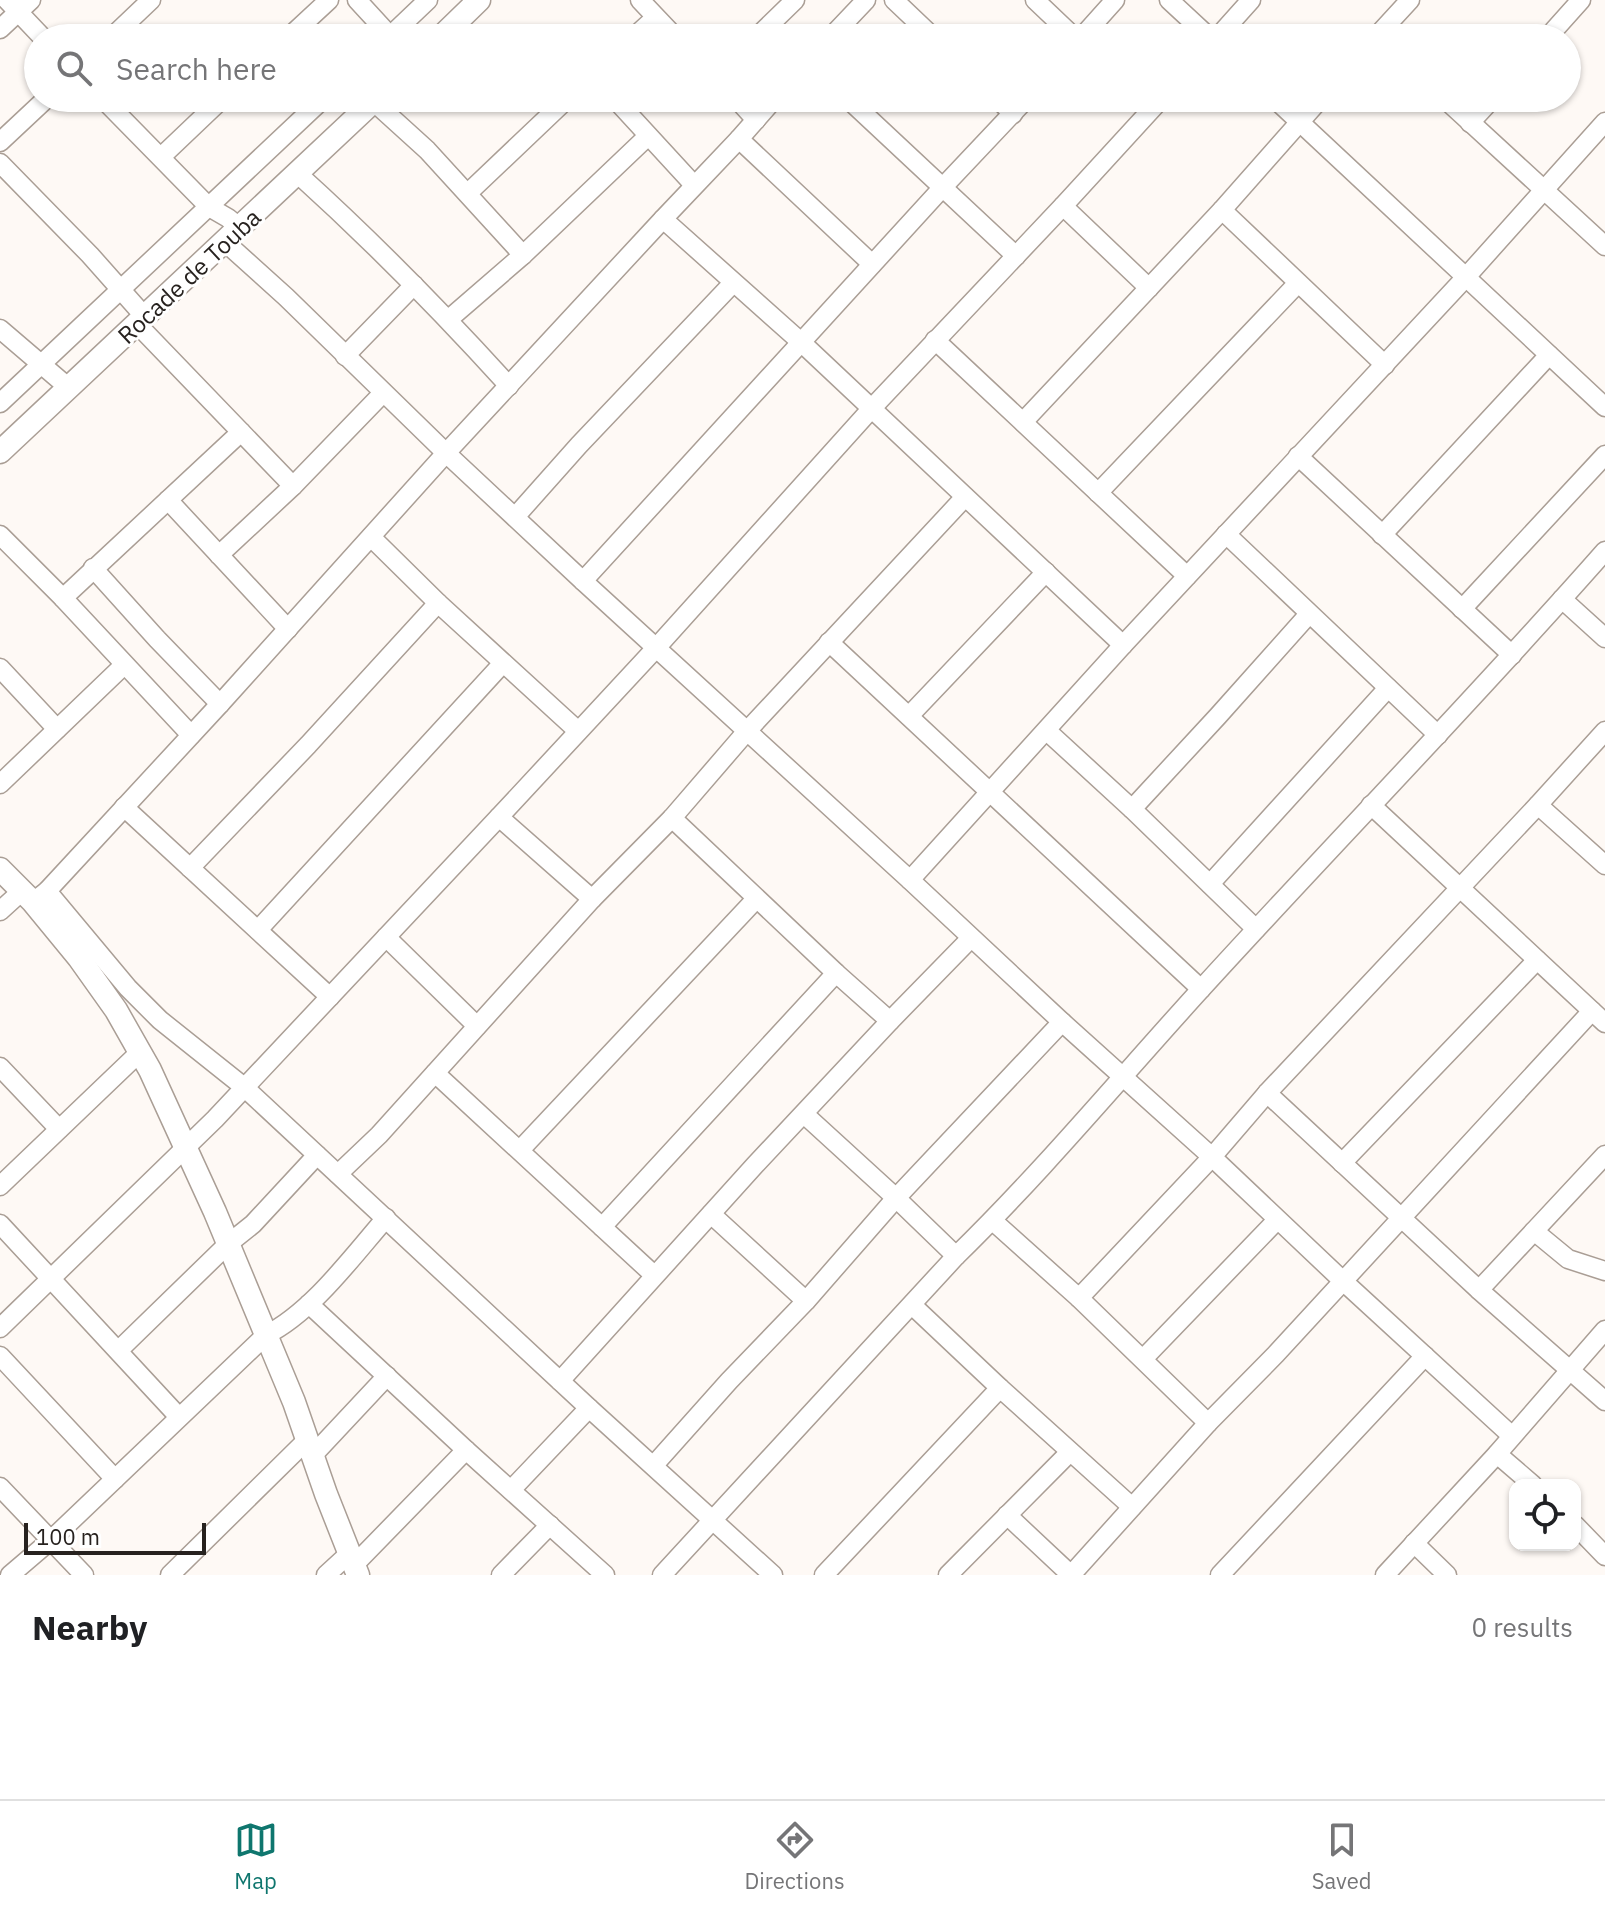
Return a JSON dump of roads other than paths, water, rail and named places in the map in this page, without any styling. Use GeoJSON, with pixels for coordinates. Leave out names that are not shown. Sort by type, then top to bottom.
{"type":"FeatureCollection","features":[{"type":"Feature","properties":{"kind":"main road"},"geometry":{"type":"LineString","coordinates":[[454,24],[479,0]]}},
{"type":"Feature","properties":{"kind":"main road","name":"Rocade de Touba"},"geometry":{"type":"LineString","coordinates":[[0,452],[363,112]]}},
{"type":"Feature","properties":{"kind":"main road"},"geometry":{"type":"LineString","coordinates":[[0,869],[34,895],[99,984],[140,1052],[186,1146],[228,1244],[294,1402],[354,1564]]}},
{"type":"Feature","properties":{"kind":"street"},"geometry":{"type":"LineString","coordinates":[[126,24],[151,0]]}},
{"type":"Feature","properties":{"kind":"street"},"geometry":{"type":"LineString","coordinates":[[303,24],[329,0]]}},
{"type":"Feature","properties":{"kind":"street"},"geometry":{"type":"LineString","coordinates":[[357,0],[378,24]]}},
{"type":"Feature","properties":{"kind":"street"},"geometry":{"type":"LineString","coordinates":[[403,24],[428,0]]}},
{"type":"Feature","properties":{"kind":"street"},"geometry":{"type":"LineString","coordinates":[[640,0],[661,24]]}},
{"type":"Feature","properties":{"kind":"street"},"geometry":{"type":"LineString","coordinates":[[843,24],[866,0]]}},
{"type":"Feature","properties":{"kind":"street"},"geometry":{"type":"LineString","coordinates":[[894,0],[919,24]]}},
{"type":"Feature","properties":{"kind":"street"},"geometry":{"type":"LineString","coordinates":[[1035,0],[1060,24]]}},
{"type":"Feature","properties":{"kind":"street"},"geometry":{"type":"LineString","coordinates":[[1094,24],[1115,0]]}},
{"type":"Feature","properties":{"kind":"street"},"geometry":{"type":"LineString","coordinates":[[1169,0],[1195,24]]}},
{"type":"Feature","properties":{"kind":"street"},"geometry":{"type":"LineString","coordinates":[[1230,24],[1251,0]]}},
{"type":"Feature","properties":{"kind":"street"},"geometry":{"type":"LineString","coordinates":[[1389,24],[1410,0]]}},
{"type":"Feature","properties":{"kind":"street"},"geometry":{"type":"LineString","coordinates":[[1560,24],[1581,0]]}},
{"type":"Feature","properties":{"kind":"street"},"geometry":{"type":"LineString","coordinates":[[770,24],[793,1]]}},
{"type":"Feature","properties":{"kind":"street"},"geometry":{"type":"LineString","coordinates":[[0,29],[19,4],[33,24]]}},
{"type":"Feature","properties":{"kind":"street"},"geometry":{"type":"LineString","coordinates":[[648,24],[655,18]]}},
{"type":"Feature","properties":{"kind":"street"},"geometry":{"type":"LineString","coordinates":[[0,142],[32,112]]}},
{"type":"Feature","properties":{"kind":"street"},"geometry":{"type":"LineString","coordinates":[[116,112],[209,207],[228,218],[232,235],[286,297],[446,453],[1512,1436]]}},
{"type":"Feature","properties":{"kind":"street"},"geometry":{"type":"LineString","coordinates":[[161,157],[208,112]]}},
{"type":"Feature","properties":{"kind":"street"},"geometry":{"type":"LineString","coordinates":[[0,403],[309,112]]}},
{"type":"Feature","properties":{"kind":"street"},"geometry":{"type":"LineString","coordinates":[[387,112],[468,193],[523,255]]}},
{"type":"Feature","properties":{"kind":"street"},"geometry":{"type":"LineString","coordinates":[[468,193],[553,112]]}},
{"type":"Feature","properties":{"kind":"street"},"geometry":{"type":"LineString","coordinates":[[627,112],[694,185]]}},
{"type":"Feature","properties":{"kind":"street"},"geometry":{"type":"LineString","coordinates":[[749,112],[756,120]]}},
{"type":"Feature","properties":{"kind":"street"},"geometry":{"type":"LineString","coordinates":[[0,911],[34,895],[124,807],[446,453],[763,112]]}},
{"type":"Feature","properties":{"kind":"street"},"geometry":{"type":"LineString","coordinates":[[862,112],[1016,256]]}},
{"type":"Feature","properties":{"kind":"street"},"geometry":{"type":"LineString","coordinates":[[0,1328],[215,1119],[656,648],[872,408],[1149,112]]}},
{"type":"Feature","properties":{"kind":"street"},"geometry":{"type":"LineString","coordinates":[[1289,112],[1605,407]]}},
{"type":"Feature","properties":{"kind":"street"},"geometry":{"type":"LineString","coordinates":[[1023,422],[1222,210],[1309,112]]}},
{"type":"Feature","properties":{"kind":"street"},"geometry":{"type":"LineString","coordinates":[[1459,112],[1605,246]]}},
{"type":"Feature","properties":{"kind":"street"},"geometry":{"type":"LineString","coordinates":[[1470,123],[1480,112]]}},
{"type":"Feature","properties":{"kind":"street"},"geometry":{"type":"LineString","coordinates":[[583,581],[1013,114]]}},
{"type":"Feature","properties":{"kind":"street"},"geometry":{"type":"LineString","coordinates":[[910,880],[1605,122]]}},
{"type":"Feature","properties":{"kind":"street"},"geometry":{"type":"LineString","coordinates":[[449,319],[523,255],[648,136]]}},
{"type":"Feature","properties":{"kind":"street"},"geometry":{"type":"LineString","coordinates":[[739,139],[872,264]]}},
{"type":"Feature","properties":{"kind":"street"},"geometry":{"type":"LineString","coordinates":[[0,163],[90,255],[120,289],[141,320],[293,486]]}},
{"type":"Feature","properties":{"kind":"street"},"geometry":{"type":"LineString","coordinates":[[298,174],[449,319],[509,386]]}},
{"type":"Feature","properties":{"kind":"street"},"geometry":{"type":"LineString","coordinates":[[1063,206],[1149,288]]}},
{"type":"Feature","properties":{"kind":"street"},"geometry":{"type":"LineString","coordinates":[[1222,210],[1385,365]]}},
{"type":"Feature","properties":{"kind":"street"},"geometry":{"type":"LineString","coordinates":[[663,219],[802,343],[1123,645]]}},
{"type":"Feature","properties":{"kind":"street"},"geometry":{"type":"LineString","coordinates":[[515,517],[733,283]]}},
{"type":"Feature","properties":{"kind":"street"},"geometry":{"type":"LineString","coordinates":[[1098,493],[1298,283]]}},
{"type":"Feature","properties":{"kind":"street"},"geometry":{"type":"LineString","coordinates":[[345,356],[414,285]]}},
{"type":"Feature","properties":{"kind":"street"},"geometry":{"type":"LineString","coordinates":[[0,329],[69,388]]}},
{"type":"Feature","properties":{"kind":"street"},"geometry":{"type":"LineString","coordinates":[[935,340],[1187,576]]}},
{"type":"Feature","properties":{"kind":"street"},"geometry":{"type":"LineString","coordinates":[[1382,535],[1549,355]]}},
{"type":"Feature","properties":{"kind":"street"},"geometry":{"type":"LineString","coordinates":[[219,555],[293,486],[383,393]]}},
{"type":"Feature","properties":{"kind":"street"},"geometry":{"type":"LineString","coordinates":[[63,598],[241,432]]}},
{"type":"Feature","properties":{"kind":"street"},"geometry":{"type":"LineString","coordinates":[[1462,609],[1605,455]]}},
{"type":"Feature","properties":{"kind":"street"},"geometry":{"type":"LineString","coordinates":[[1298,456],[1512,655]]}},
{"type":"Feature","properties":{"kind":"street"},"geometry":{"type":"LineString","coordinates":[[338,1174],[379,1135],[592,899],[672,818],[747,731],[965,497]]}},
{"type":"Feature","properties":{"kind":"street"},"geometry":{"type":"LineString","coordinates":[[168,500],[288,629]]}},
{"type":"Feature","properties":{"kind":"street"},"geometry":{"type":"LineString","coordinates":[[1226,534],[1438,735]]}},
{"type":"Feature","properties":{"kind":"street"},"geometry":{"type":"LineString","coordinates":[[0,535],[191,735]]}},
{"type":"Feature","properties":{"kind":"street"},"geometry":{"type":"LineString","coordinates":[[371,537],[578,731]]}},
{"type":"Feature","properties":{"kind":"street"},"geometry":{"type":"LineString","coordinates":[[662,1575],[956,1256],[993,1221],[1201,989],[1605,551]]}},
{"type":"Feature","properties":{"kind":"street"},"geometry":{"type":"LineString","coordinates":[[93,568],[220,704]]}},
{"type":"Feature","properties":{"kind":"street"},"geometry":{"type":"LineString","coordinates":[[909,716],[1046,572]]}},
{"type":"Feature","properties":{"kind":"street"},"geometry":{"type":"LineString","coordinates":[[1562,599],[1605,638]]}},
{"type":"Feature","properties":{"kind":"street"},"geometry":{"type":"LineString","coordinates":[[190,868],[438,603]]}},
{"type":"Feature","properties":{"kind":"street"},"geometry":{"type":"LineString","coordinates":[[1132,809],[1309,614]]}},
{"type":"Feature","properties":{"kind":"street"},"geometry":{"type":"LineString","coordinates":[[829,642],[1201,989]]}},
{"type":"Feature","properties":{"kind":"street"},"geometry":{"type":"LineString","coordinates":[[258,930],[503,663]]}},
{"type":"Feature","properties":{"kind":"street"},"geometry":{"type":"LineString","coordinates":[[0,784],[124,665]]}},
{"type":"Feature","properties":{"kind":"street"},"geometry":{"type":"LineString","coordinates":[[0,668],[57,729]]}},
{"type":"Feature","properties":{"kind":"street"},"geometry":{"type":"LineString","coordinates":[[1210,884],[1388,688]]}},
{"type":"Feature","properties":{"kind":"street"},"geometry":{"type":"LineString","coordinates":[[1047,731],[1256,929]]}},
{"type":"Feature","properties":{"kind":"street"},"geometry":{"type":"LineString","coordinates":[[1079,1298],[1605,731]]}},
{"type":"Feature","properties":{"kind":"street"},"geometry":{"type":"LineString","coordinates":[[1007,1515],[1071,1575],[1208,1423],[1402,1217],[1598,1017],[1371,805]]}},
{"type":"Feature","properties":{"kind":"street"},"geometry":{"type":"LineString","coordinates":[[1538,805],[1605,865]]}},
{"type":"Feature","properties":{"kind":"street"},"geometry":{"type":"LineString","coordinates":[[124,807],[330,997]]}},
{"type":"Feature","properties":{"kind":"street"},"geometry":{"type":"LineString","coordinates":[[499,817],[592,899]]}},
{"type":"Feature","properties":{"kind":"street"},"geometry":{"type":"LineString","coordinates":[[672,818],[890,1021]]}},
{"type":"Feature","properties":{"kind":"street"},"geometry":{"type":"LineString","coordinates":[[34,895],[160,1020],[244,1087],[773,1575]]}},
{"type":"Feature","properties":{"kind":"street"},"geometry":{"type":"LineString","coordinates":[[520,1150],[756,899]]}},
{"type":"Feature","properties":{"kind":"street"},"geometry":{"type":"LineString","coordinates":[[386,937],[477,1026]]}},
{"type":"Feature","properties":{"kind":"street"},"geometry":{"type":"LineString","coordinates":[[560,1381],[654,1275],[971,938]]}},
{"type":"Feature","properties":{"kind":"street"},"geometry":{"type":"LineString","coordinates":[[1342,1163],[1537,960]]}},
{"type":"Feature","properties":{"kind":"street"},"geometry":{"type":"LineString","coordinates":[[602,1227],[836,973]]}},
{"type":"Feature","properties":{"kind":"street"},"geometry":{"type":"LineString","coordinates":[[654,1465],[806,1301],[896,1198],[1062,1022]]}},
{"type":"Feature","properties":{"kind":"street"},"geometry":{"type":"LineString","coordinates":[[0,1186],[140,1052]]}},
{"type":"Feature","properties":{"kind":"street"},"geometry":{"type":"LineString","coordinates":[[0,1067],[59,1129]]}},
{"type":"Feature","properties":{"kind":"street"},"geometry":{"type":"LineString","coordinates":[[435,1073],[654,1275]]}},
{"type":"Feature","properties":{"kind":"street"},"geometry":{"type":"LineString","coordinates":[[1267,1093],[1479,1290],[1605,1401]]}},
{"type":"Feature","properties":{"kind":"street"},"geometry":{"type":"LineString","coordinates":[[804,1114],[956,1256]]}},
{"type":"Feature","properties":{"kind":"street"},"geometry":{"type":"LineString","coordinates":[[119,1350],[228,1244],[253,1224],[317,1155]]}},
{"type":"Feature","properties":{"kind":"street"},"geometry":{"type":"LineString","coordinates":[[1479,1290],[1605,1155]]}},
{"type":"Feature","properties":{"kind":"street"},"geometry":{"type":"LineString","coordinates":[[711,1214],[806,1301]]}},
{"type":"Feature","properties":{"kind":"street"},"geometry":{"type":"LineString","coordinates":[[10,1575],[51,1540],[266,1335],[287,1323],[309,1304],[386,1218]]}},
{"type":"Feature","properties":{"kind":"street"},"geometry":{"type":"LineString","coordinates":[[1143,1359],[1277,1220]]}},
{"type":"Feature","properties":{"kind":"street"},"geometry":{"type":"LineString","coordinates":[[993,1221],[1079,1298],[1208,1423]]}},
{"type":"Feature","properties":{"kind":"street"},"geometry":{"type":"LineString","coordinates":[[0,1224],[179,1417]]}},
{"type":"Feature","properties":{"kind":"street"},"geometry":{"type":"LineString","coordinates":[[1534,1231],[1568,1259],[1605,1271]]}},
{"type":"Feature","properties":{"kind":"street"},"geometry":{"type":"LineString","coordinates":[[309,1304],[605,1575]]}},
{"type":"Feature","properties":{"kind":"street"},"geometry":{"type":"LineString","coordinates":[[912,1305],[1132,1507]]}},
{"type":"Feature","properties":{"kind":"street"},"geometry":{"type":"LineString","coordinates":[[1385,1575],[1497,1454],[1605,1330]]}},
{"type":"Feature","properties":{"kind":"street"},"geometry":{"type":"LineString","coordinates":[[0,1356],[115,1479]]}},
{"type":"Feature","properties":{"kind":"street"},"geometry":{"type":"LineString","coordinates":[[1220,1575],[1425,1356]]}},
{"type":"Feature","properties":{"kind":"street"},"geometry":{"type":"LineString","coordinates":[[170,1575],[387,1376]]}},
{"type":"Feature","properties":{"kind":"street"},"geometry":{"type":"LineString","coordinates":[[824,1575],[1000,1388]]}},
{"type":"Feature","properties":{"kind":"street"},"geometry":{"type":"LineString","coordinates":[[511,1490],[589,1408]]}},
{"type":"Feature","properties":{"kind":"street"},"geometry":{"type":"LineString","coordinates":[[326,1575],[354,1564],[466,1450]]}},
{"type":"Feature","properties":{"kind":"street"},"geometry":{"type":"LineString","coordinates":[[948,1575],[1070,1452]]}},
{"type":"Feature","properties":{"kind":"street"},"geometry":{"type":"LineString","coordinates":[[1497,1454],[1526,1479]]}},
{"type":"Feature","properties":{"kind":"street"},"geometry":{"type":"LineString","coordinates":[[0,1487],[84,1575]]}},
{"type":"Feature","properties":{"kind":"street"},"geometry":{"type":"LineString","coordinates":[[501,1575],[550,1525]]}},
{"type":"Feature","properties":{"kind":"street"},"geometry":{"type":"LineString","coordinates":[[1581,1531],[1605,1556]]}},
{"type":"Feature","properties":{"kind":"street"},"geometry":{"type":"LineString","coordinates":[[1414,1543],[1447,1575]]}}]}
